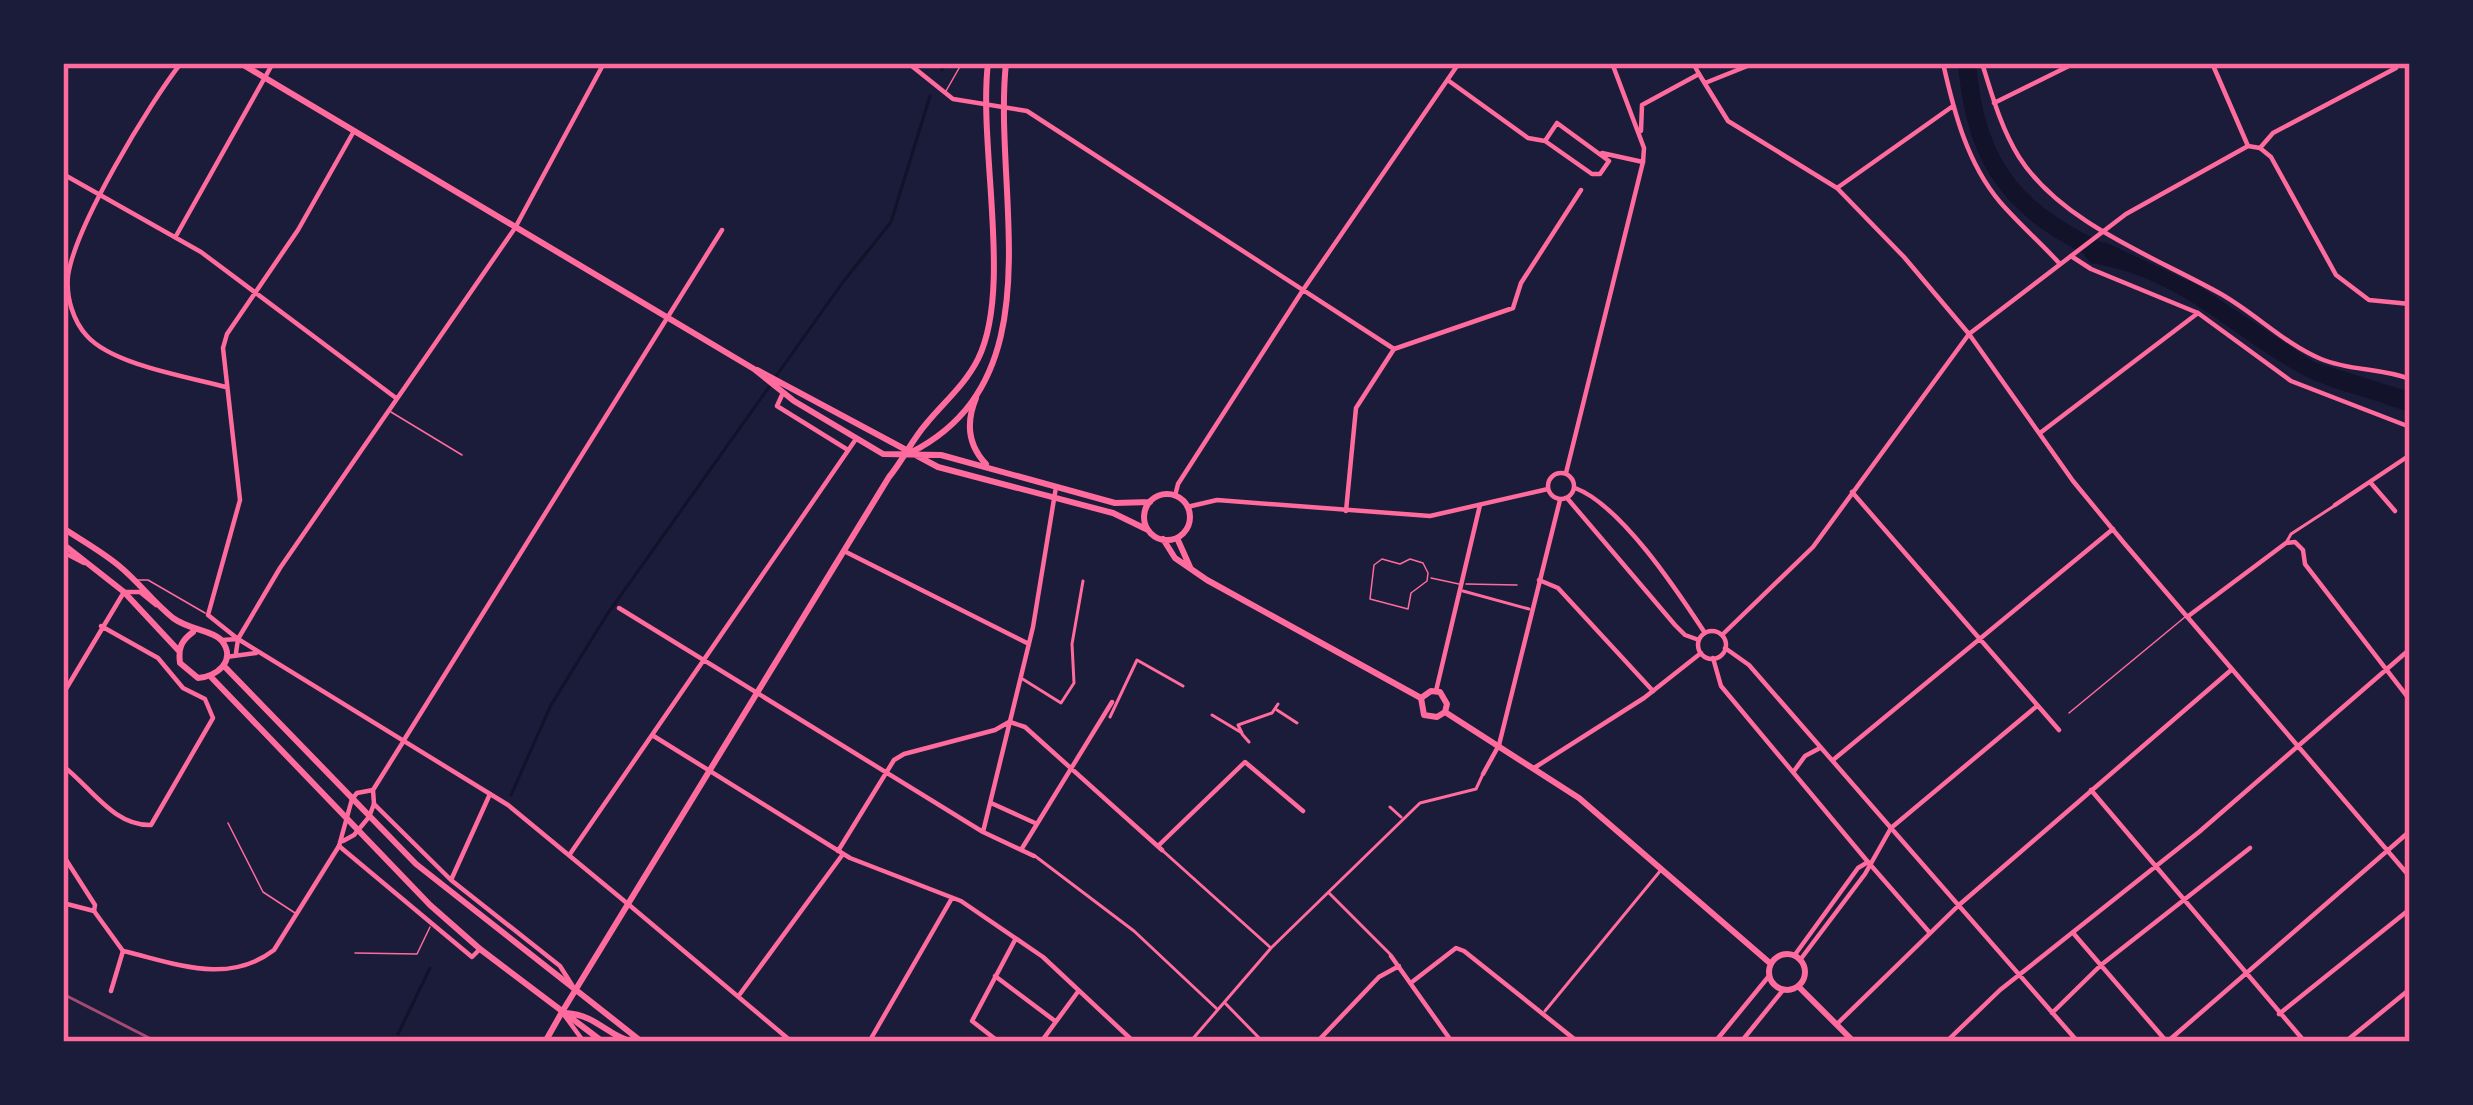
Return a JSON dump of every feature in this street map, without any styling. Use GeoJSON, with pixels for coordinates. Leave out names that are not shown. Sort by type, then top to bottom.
{"type":"FeatureCollection","features":[{"type":"Feature","properties":{"kind":"main road"},"geometry":{"type":"LineString","coordinates":[[240,63],[783,386],[938,466],[1113,513],[1148,530],[1192,570],[1421,698]]}},
{"type":"Feature","properties":{"kind":"main road"},"geometry":{"type":"LineString","coordinates":[[545,1042],[889,477],[923,426],[968,377],[987,332],[993,242],[988,63]]}},
{"type":"Feature","properties":{"kind":"main road"},"geometry":{"type":"LineString","coordinates":[[988,466],[971,440],[968,418],[997,360],[1008,309],[1006,63]]}},
{"type":"Feature","properties":{"kind":"main road"},"geometry":{"type":"LineString","coordinates":[[783,386],[883,454],[941,455],[1115,503],[1150,502]]}},
{"type":"Feature","properties":{"kind":"main road"},"geometry":{"type":"LineString","coordinates":[[909,453],[944,434],[976,398]]}},
{"type":"Feature","properties":{"kind":"main road"},"geometry":{"type":"LineString","coordinates":[[1148,530],[1145,513],[1150,502],[1159,496],[1174,496],[1187,507],[1187,528],[1177,538],[1163,539]]}},
{"type":"Feature","properties":{"kind":"main road"},"geometry":{"type":"LineString","coordinates":[[63,530],[135,580],[160,608],[193,632],[214,633],[222,640],[224,666],[211,677],[187,673],[178,651],[124,592],[93,565],[63,548]]}},
{"type":"Feature","properties":{"kind":"main road"},"geometry":{"type":"LineString","coordinates":[[1177,538],[1192,570]]}},
{"type":"Feature","properties":{"kind":"main road"},"geometry":{"type":"LineString","coordinates":[[178,651],[193,632]]}},
{"type":"Feature","properties":{"kind":"main road"},"geometry":{"type":"LineString","coordinates":[[224,666],[443,888],[637,1042]]}},
{"type":"Feature","properties":{"kind":"main road"},"geometry":{"type":"LineString","coordinates":[[211,677],[430,904],[480,949],[603,1042]]}},
{"type":"Feature","properties":{"kind":"main road"},"geometry":{"type":"LineString","coordinates":[[1436,691],[1446,699],[1445,712],[1428,717],[1420,707],[1421,698],[1436,691]]}},
{"type":"Feature","properties":{"kind":"main road"},"geometry":{"type":"LineString","coordinates":[[1445,712],[1579,798],[1771,964]]}},
{"type":"Feature","properties":{"kind":"main road"},"geometry":{"type":"LineString","coordinates":[[1784,954],[1797,958],[1805,971],[1798,986],[1783,990],[1769,976],[1771,964],[1784,954]]}},
{"type":"Feature","properties":{"kind":"main road"},"geometry":{"type":"LineString","coordinates":[[1798,986],[1854,1042]]}},
{"type":"Feature","properties":{"kind":"main road"},"geometry":{"type":"LineString","coordinates":[[562,1012],[585,1014],[624,1040],[637,1042]]}},
{"type":"Feature","properties":{"kind":"street"},"geometry":{"type":"LineString","coordinates":[[181,63],[101,195],[68,277],[71,311],[89,339],[130,361],[227,388]]}},
{"type":"Feature","properties":{"kind":"street"},"geometry":{"type":"LineString","coordinates":[[176,236],[273,63]]}},
{"type":"Feature","properties":{"kind":"street"},"geometry":{"type":"LineString","coordinates":[[236,653],[238,639],[280,568],[515,228],[604,63]]}},
{"type":"Feature","properties":{"kind":"street"},"geometry":{"type":"LineString","coordinates":[[908,63],[945,93],[966,103],[1027,111],[1394,349]]}},
{"type":"Feature","properties":{"kind":"street"},"geometry":{"type":"LineString","coordinates":[[1174,496],[1303,290],[1459,63]]}},
{"type":"Feature","properties":{"kind":"street"},"geometry":{"type":"LineString","coordinates":[[1612,63],[1640,137]]}},
{"type":"Feature","properties":{"kind":"street"},"geometry":{"type":"LineString","coordinates":[[1693,63],[1728,122],[1837,188],[1904,256],[1969,334],[2114,529],[2230,671],[2410,877]]}},
{"type":"Feature","properties":{"kind":"street"},"geometry":{"type":"LineString","coordinates":[[1705,84],[1755,63]]}},
{"type":"Feature","properties":{"kind":"street"},"geometry":{"type":"LineString","coordinates":[[1942,63],[1953,106],[1981,176],[2060,264]]}},
{"type":"Feature","properties":{"kind":"street"},"geometry":{"type":"LineString","coordinates":[[1982,63],[2020,160],[2045,189],[2102,232],[2224,296],[2306,352],[2327,362],[2377,368],[2410,379]]}},
{"type":"Feature","properties":{"kind":"street"},"geometry":{"type":"LineString","coordinates":[[1994,103],[2074,63]]}},
{"type":"Feature","properties":{"kind":"street"},"geometry":{"type":"LineString","coordinates":[[2212,63],[2248,146]]}},
{"type":"Feature","properties":{"kind":"street"},"geometry":{"type":"LineString","coordinates":[[2260,148],[2273,133],[2397,65]]}},
{"type":"Feature","properties":{"kind":"street"},"geometry":{"type":"LineString","coordinates":[[1625,99],[1642,105],[1699,74]]}},
{"type":"Feature","properties":{"kind":"street"},"geometry":{"type":"LineString","coordinates":[[1448,81],[1528,138],[1545,141],[1592,174],[1600,174],[1610,160],[1557,123],[1545,141]]}},
{"type":"Feature","properties":{"kind":"street"},"geometry":{"type":"LineString","coordinates":[[1642,105],[1643,161],[1566,473],[1575,488],[1605,505],[1692,608],[1705,633]]}},
{"type":"Feature","properties":{"kind":"street"},"geometry":{"type":"LineString","coordinates":[[1837,188],[1953,106]]}},
{"type":"Feature","properties":{"kind":"street"},"geometry":{"type":"LineString","coordinates":[[354,131],[298,230],[227,334],[223,348],[240,500],[208,616],[256,653],[508,805],[791,1041]]}},
{"type":"Feature","properties":{"kind":"street"},"geometry":{"type":"LineString","coordinates":[[1722,635],[1813,547],[1969,334],[2126,214],[2248,146],[2271,157],[2336,275],[2369,300],[2410,304]]}},
{"type":"Feature","properties":{"kind":"street"},"geometry":{"type":"LineString","coordinates":[[1598,152],[1643,161]]}},
{"type":"Feature","properties":{"kind":"street"},"geometry":{"type":"LineString","coordinates":[[63,174],[176,236],[396,398]]}},
{"type":"Feature","properties":{"kind":"street"},"geometry":{"type":"LineString","coordinates":[[1346,511],[1356,408],[1394,349],[1514,308],[1521,283],[1581,190]]}},
{"type":"Feature","properties":{"kind":"street"},"geometry":{"type":"LineString","coordinates":[[63,903],[94,911],[123,951],[220,973],[260,961],[274,950],[340,844],[369,817],[373,790],[722,230]]}},
{"type":"Feature","properties":{"kind":"street"},"geometry":{"type":"LineString","coordinates":[[2073,255],[2091,269],[2198,313],[2291,381],[2410,427]]}},
{"type":"Feature","properties":{"kind":"street"},"geometry":{"type":"LineString","coordinates":[[2040,434],[2198,313]]}},
{"type":"Feature","properties":{"kind":"street"},"geometry":{"type":"LineString","coordinates":[[783,386],[777,406],[848,450]]}},
{"type":"Feature","properties":{"kind":"street"},"geometry":{"type":"LineString","coordinates":[[569,855],[856,439]]}},
{"type":"Feature","properties":{"kind":"street"},"geometry":{"type":"LineString","coordinates":[[2186,617],[2286,543],[2291,534],[2410,454]]}},
{"type":"Feature","properties":{"kind":"street"},"geometry":{"type":"LineString","coordinates":[[1548,489],[1555,474],[1566,473]]}},
{"type":"Feature","properties":{"kind":"street"},"geometry":{"type":"LineString","coordinates":[[2370,482],[2395,511]]}},
{"type":"Feature","properties":{"kind":"street"},"geometry":{"type":"LineString","coordinates":[[983,832],[1020,677],[1056,487]]}},
{"type":"Feature","properties":{"kind":"street"},"geometry":{"type":"LineString","coordinates":[[1190,1042],[1271,948],[1420,803],[1476,789],[1499,745],[1539,580],[1563,499],[1575,488]]}},
{"type":"Feature","properties":{"kind":"street"},"geometry":{"type":"LineString","coordinates":[[1187,507],[1217,500],[1430,516],[1548,489],[1563,499],[1675,625],[1699,640],[1701,653]]}},
{"type":"Feature","properties":{"kind":"street"},"geometry":{"type":"LineString","coordinates":[[1852,492],[2060,730]]}},
{"type":"Feature","properties":{"kind":"street"},"geometry":{"type":"LineString","coordinates":[[1436,691],[1480,505]]}},
{"type":"Feature","properties":{"kind":"street"},"geometry":{"type":"LineString","coordinates":[[1833,760],[2114,529]]}},
{"type":"Feature","properties":{"kind":"street"},"geometry":{"type":"LineString","coordinates":[[2286,543],[2295,542],[2303,550],[2305,564],[2410,700]]}},
{"type":"Feature","properties":{"kind":"street"},"geometry":{"type":"LineString","coordinates":[[843,550],[1027,643]]}},
{"type":"Feature","properties":{"kind":"street"},"geometry":{"type":"LineString","coordinates":[[1539,580],[1558,588],[1653,691]]}},
{"type":"Feature","properties":{"kind":"street"},"geometry":{"type":"LineString","coordinates":[[1020,677],[1061,703],[1074,683],[1072,644],[1083,581]]}},
{"type":"Feature","properties":{"kind":"street"},"geometry":{"type":"LineString","coordinates":[[1459,587],[1531,609]]}},
{"type":"Feature","properties":{"kind":"street"},"geometry":{"type":"LineString","coordinates":[[63,694],[124,592],[140,592],[160,608]]}},
{"type":"Feature","properties":{"kind":"street"},"geometry":{"type":"LineString","coordinates":[[619,608],[983,832],[1048,863],[1135,931],[1218,1009]]}},
{"type":"Feature","properties":{"kind":"street"},"geometry":{"type":"LineString","coordinates":[[63,766],[107,808],[138,825],[151,825],[213,718],[206,699],[183,688],[158,658],[101,626]]}},
{"type":"Feature","properties":{"kind":"street"},"geometry":{"type":"LineString","coordinates":[[1705,633],[1722,635]]}},
{"type":"Feature","properties":{"kind":"street"},"geometry":{"type":"LineString","coordinates":[[1699,640],[1705,633]]}},
{"type":"Feature","properties":{"kind":"street"},"geometry":{"type":"LineString","coordinates":[[1722,635],[1725,648],[1749,665],[2078,1042]]}},
{"type":"Feature","properties":{"kind":"street"},"geometry":{"type":"LineString","coordinates":[[222,640],[238,639]]}},
{"type":"Feature","properties":{"kind":"street"},"geometry":{"type":"LineString","coordinates":[[1713,658],[1725,648]]}},
{"type":"Feature","properties":{"kind":"street"},"geometry":{"type":"LineString","coordinates":[[1946,1042],[2000,990],[2074,934],[2410,650]]}},
{"type":"Feature","properties":{"kind":"street"},"geometry":{"type":"LineString","coordinates":[[226,657],[256,653]]}},
{"type":"Feature","properties":{"kind":"street"},"geometry":{"type":"LineString","coordinates":[[1534,768],[1653,691],[1701,653]]}},
{"type":"Feature","properties":{"kind":"street"},"geometry":{"type":"LineString","coordinates":[[1701,653],[1713,658]]}},
{"type":"Feature","properties":{"kind":"street"},"geometry":{"type":"LineString","coordinates":[[1713,658],[1721,686],[1930,934]]}},
{"type":"Feature","properties":{"kind":"street"},"geometry":{"type":"LineString","coordinates":[[1110,717],[1138,660],[1183,686]]}},
{"type":"Feature","properties":{"kind":"street"},"geometry":{"type":"LineString","coordinates":[[1836,1026],[1959,905],[2230,671]]}},
{"type":"Feature","properties":{"kind":"street"},"geometry":{"type":"LineString","coordinates":[[1021,850],[1112,702]]}},
{"type":"Feature","properties":{"kind":"street"},"geometry":{"type":"LineString","coordinates":[[1249,742],[1238,725],[1272,713],[1277,706],[1298,723]]}},
{"type":"Feature","properties":{"kind":"street"},"geometry":{"type":"LineString","coordinates":[[1797,958],[1891,828],[2037,706]]}},
{"type":"Feature","properties":{"kind":"street"},"geometry":{"type":"LineString","coordinates":[[1212,715],[1242,733]]}},
{"type":"Feature","properties":{"kind":"street"},"geometry":{"type":"LineString","coordinates":[[739,994],[841,852],[887,770],[904,754],[1010,722],[1025,727],[1072,767],[1271,948]]}},
{"type":"Feature","properties":{"kind":"street"},"geometry":{"type":"LineString","coordinates":[[652,734],[841,852],[961,902],[1016,938],[1134,1042]]}},
{"type":"Feature","properties":{"kind":"street"},"geometry":{"type":"LineString","coordinates":[[1793,772],[1804,756],[1820,748]]}},
{"type":"Feature","properties":{"kind":"street"},"geometry":{"type":"LineString","coordinates":[[1160,848],[1245,762],[1303,811]]}},
{"type":"Feature","properties":{"kind":"street"},"geometry":{"type":"LineString","coordinates":[[340,844],[344,814],[352,799],[373,790]]}},
{"type":"Feature","properties":{"kind":"street"},"geometry":{"type":"LineString","coordinates":[[2092,790],[2305,1042]]}},
{"type":"Feature","properties":{"kind":"street"},"geometry":{"type":"LineString","coordinates":[[451,880],[490,794]]}},
{"type":"Feature","properties":{"kind":"street"},"geometry":{"type":"LineString","coordinates":[[991,803],[1036,824]]}},
{"type":"Feature","properties":{"kind":"street"},"geometry":{"type":"LineString","coordinates":[[374,804],[451,880],[560,966],[575,990]]}},
{"type":"Feature","properties":{"kind":"street"},"geometry":{"type":"LineString","coordinates":[[1390,807],[1394,815],[1404,818]]}},
{"type":"Feature","properties":{"kind":"street"},"geometry":{"type":"LineString","coordinates":[[2074,934],[2167,1042],[2410,831]]}},
{"type":"Feature","properties":{"kind":"street"},"geometry":{"type":"LineString","coordinates":[[340,844],[472,957],[480,949]]}},
{"type":"Feature","properties":{"kind":"street"},"geometry":{"type":"LineString","coordinates":[[2052,1012],[2102,965],[2250,848]]}},
{"type":"Feature","properties":{"kind":"street"},"geometry":{"type":"LineString","coordinates":[[63,855],[95,905],[94,911]]}},
{"type":"Feature","properties":{"kind":"street"},"geometry":{"type":"LineString","coordinates":[[1543,1014],[1662,869]]}},
{"type":"Feature","properties":{"kind":"street"},"geometry":{"type":"LineString","coordinates":[[1328,892],[1391,956],[1453,1042]]}},
{"type":"Feature","properties":{"kind":"street"},"geometry":{"type":"LineString","coordinates":[[871,1041],[952,898]]}},
{"type":"Feature","properties":{"kind":"street"},"geometry":{"type":"LineString","coordinates":[[2279,1014],[2410,909]]}},
{"type":"Feature","properties":{"kind":"street"},"geometry":{"type":"LineString","coordinates":[[999,1042],[972,1021],[1016,938]]}},
{"type":"Feature","properties":{"kind":"street"},"geometry":{"type":"LineString","coordinates":[[1412,982],[1456,948],[1578,1042]]}},
{"type":"Feature","properties":{"kind":"street"},"geometry":{"type":"LineString","coordinates":[[111,992],[123,951]]}},
{"type":"Feature","properties":{"kind":"street"},"geometry":{"type":"LineString","coordinates":[[1317,1042],[1379,977],[1399,966]]}},
{"type":"Feature","properties":{"kind":"street"},"geometry":{"type":"LineString","coordinates":[[995,976],[1055,1022]]}},
{"type":"Feature","properties":{"kind":"street"},"geometry":{"type":"LineString","coordinates":[[1715,1042],[1769,976]]}},
{"type":"Feature","properties":{"kind":"street"},"geometry":{"type":"LineString","coordinates":[[2345,1042],[2410,989]]}},
{"type":"Feature","properties":{"kind":"street"},"geometry":{"type":"LineString","coordinates":[[1741,1042],[1783,990]]}},
{"type":"Feature","properties":{"kind":"street"},"geometry":{"type":"LineString","coordinates":[[1041,1042],[1078,991]]}},
{"type":"Feature","properties":{"kind":"street"},"geometry":{"type":"LineString","coordinates":[[1224,1001],[1263,1042]]}},
{"type":"Feature","properties":{"kind":"street"},"geometry":{"type":"LineString","coordinates":[[562,1012],[584,1042]]}},
{"type":"Feature","properties":{"kind":"lane"},"geometry":{"type":"LineString","coordinates":[[945,93],[962,63]]}},
{"type":"Feature","properties":{"kind":"lane"},"geometry":{"type":"LineString","coordinates":[[388,410],[462,455]]}},
{"type":"Feature","properties":{"kind":"lane"},"geometry":{"type":"LineString","coordinates":[[1382,559],[1423,563],[1427,577],[1411,593],[1408,609],[1370,599],[1374,565],[1382,559]]}},
{"type":"Feature","properties":{"kind":"lane"},"geometry":{"type":"LineString","coordinates":[[1427,577],[1459,587],[1517,584]]}},
{"type":"Feature","properties":{"kind":"lane"},"geometry":{"type":"LineString","coordinates":[[135,580],[148,580],[208,616]]}},
{"type":"Feature","properties":{"kind":"lane"},"geometry":{"type":"LineString","coordinates":[[2069,713],[2186,617]]}},
{"type":"Feature","properties":{"kind":"lane"},"geometry":{"type":"LineString","coordinates":[[228,823],[263,892],[296,914]]}},
{"type":"Feature","properties":{"kind":"lane"},"geometry":{"type":"LineString","coordinates":[[355,953],[417,954],[431,924]]}},
{"type":"Feature","properties":{"kind":"shaded area"},"geometry":{"type":"Polygon","coordinates":[[[2105,242],[2199,286],[2314,362],[2410,392],[2410,413],[2309,378],[2175,292],[2090,263],[2084,255],[2105,242]]]}},
{"type":"Feature","properties":{"kind":"waterway"},"geometry":{"type":"LineString","coordinates":[[942,70],[945,63]]}},
{"type":"Feature","properties":{"kind":"waterway"},"geometry":{"type":"LineString","coordinates":[[1967,63],[1980,134],[2008,186],[2053,226],[2116,259]]}},
{"type":"Feature","properties":{"kind":"waterway"},"geometry":{"type":"LineString","coordinates":[[774,379],[891,222],[930,96]]}},
{"type":"Feature","properties":{"kind":"waterway"},"geometry":{"type":"LineString","coordinates":[[511,795],[551,705],[606,616],[769,387]]}},
{"type":"Feature","properties":{"kind":"waterway"},"geometry":{"type":"LineString","coordinates":[[398,1034],[430,968]]}},
{"type":"Feature","properties":{"kind":"railway"},"geometry":{"type":"LineString","coordinates":[[63,994],[157,1042]]}}]}
